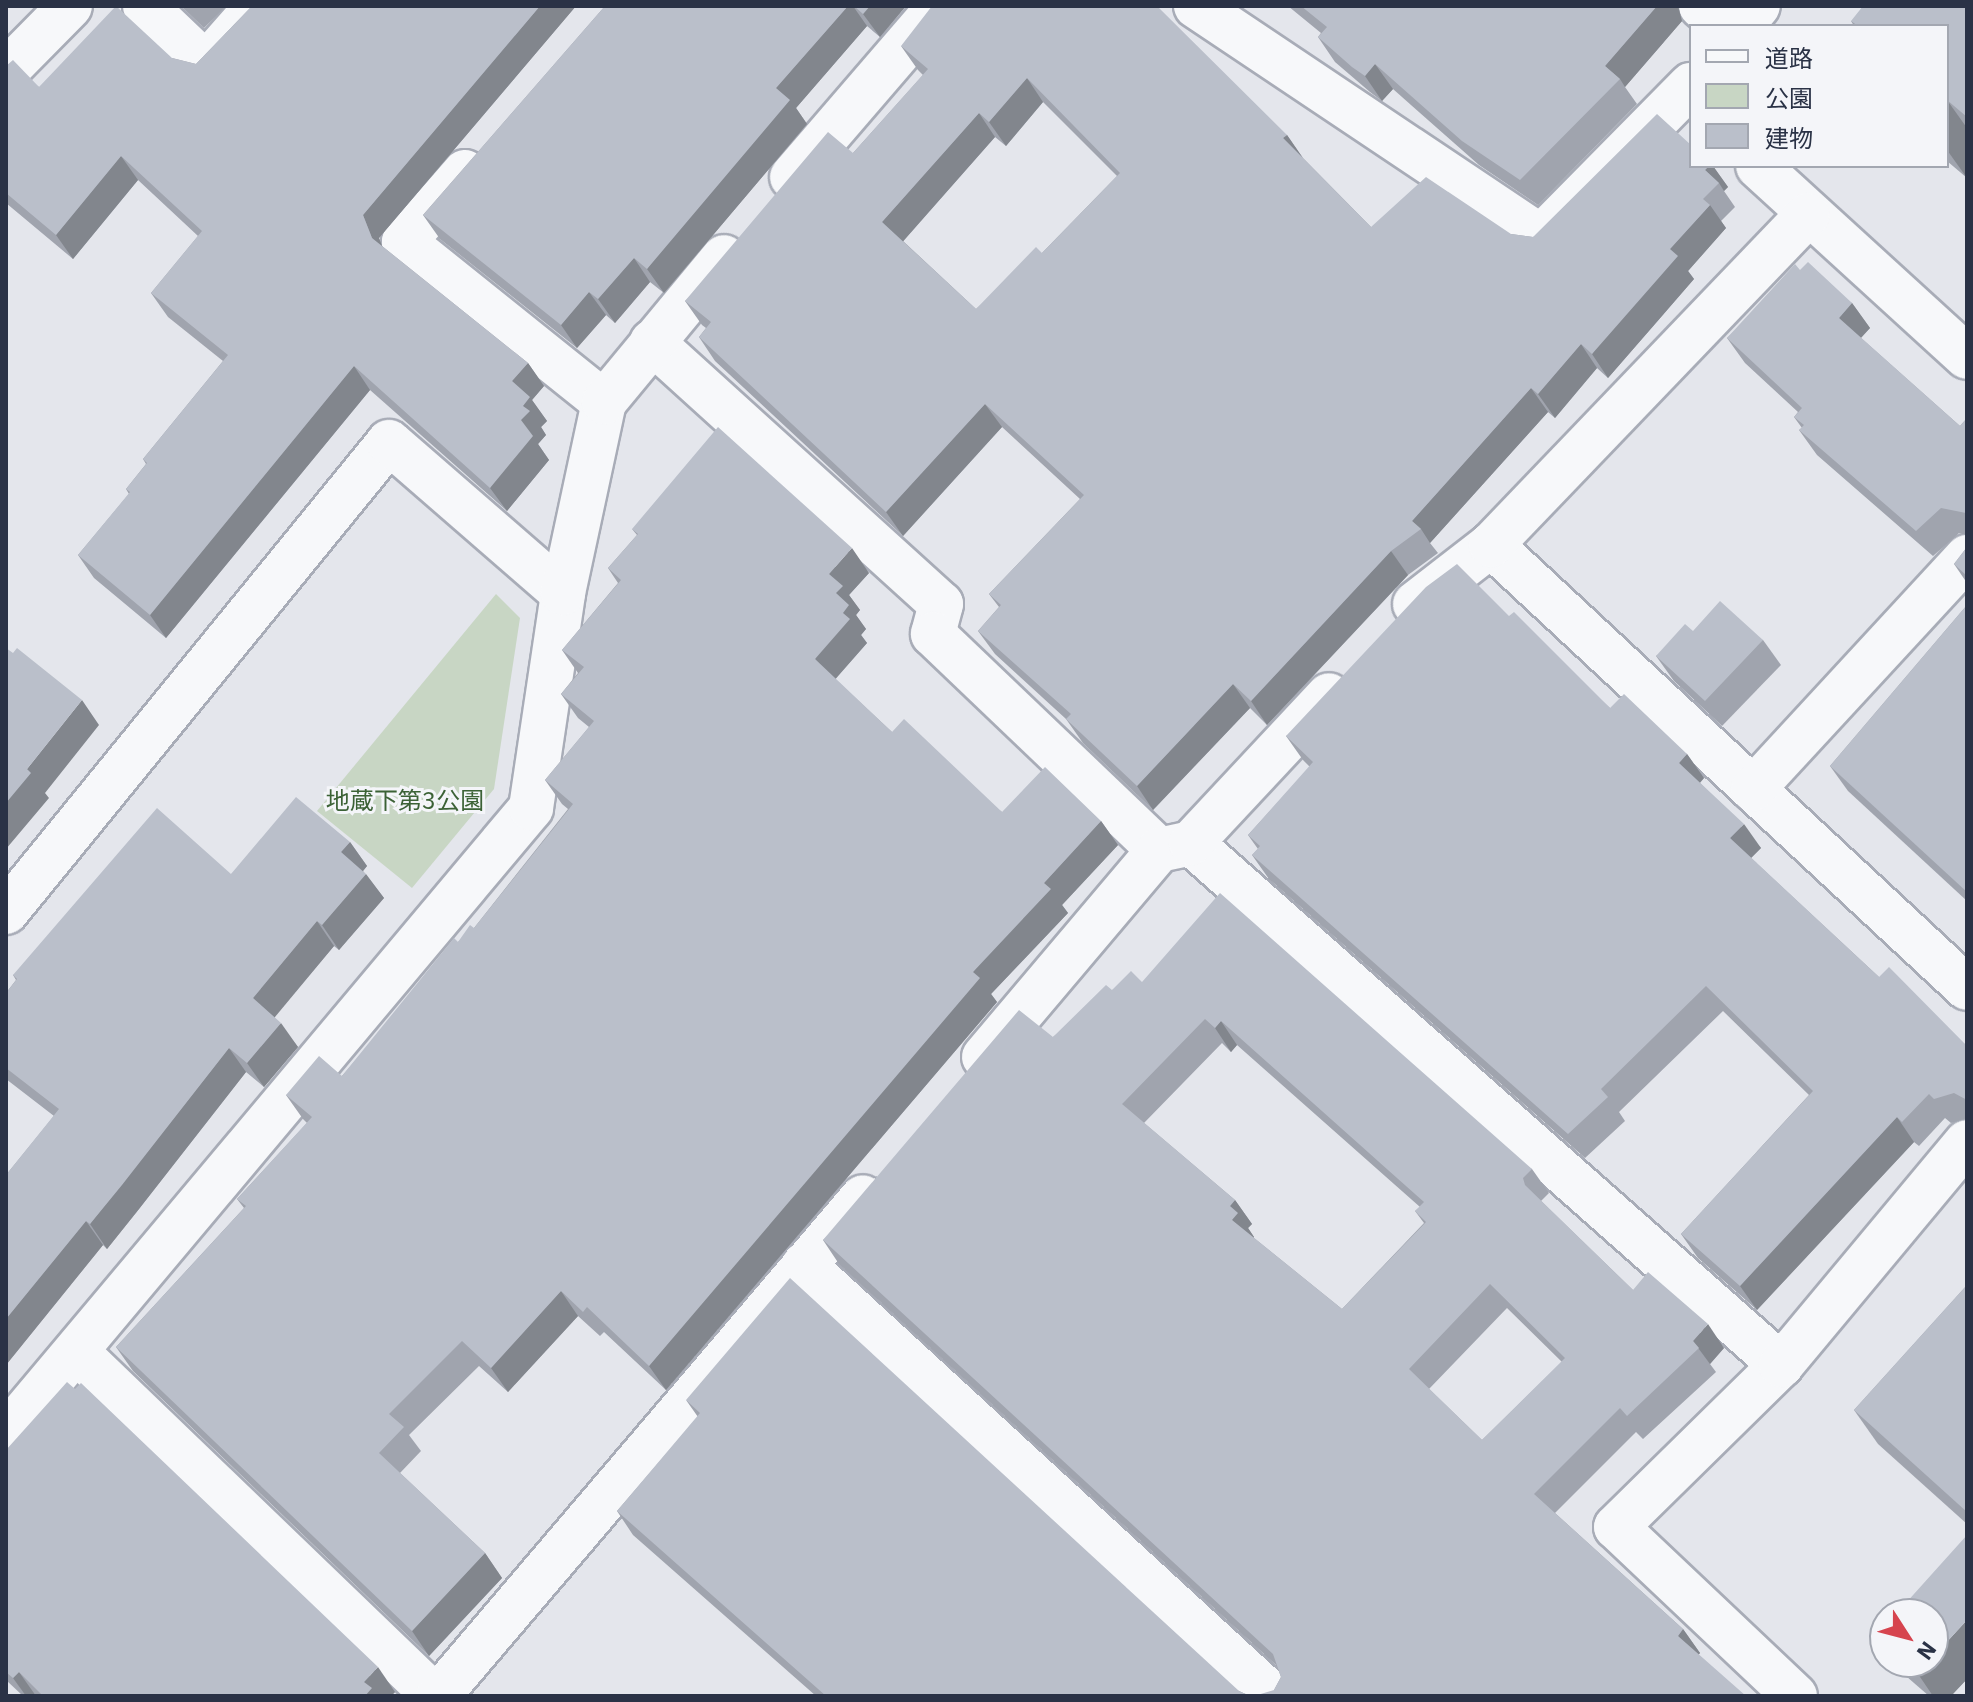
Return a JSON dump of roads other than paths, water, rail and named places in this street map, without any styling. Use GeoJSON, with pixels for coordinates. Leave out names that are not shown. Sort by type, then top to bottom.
{"type":"FeatureCollection","features":[{"type":"Feature","properties":{"kind":"street"},"geometry":{"type":"LineString","coordinates":[[6,71],[70,6]]}},
{"type":"Feature","properties":{"kind":"street"},"geometry":{"type":"LineString","coordinates":[[145,6],[206,64],[257,6]]}},
{"type":"Feature","properties":{"kind":"street"},"geometry":{"type":"LineString","coordinates":[[6,1434],[531,808],[563,593],[604,402],[939,6]]}},
{"type":"Feature","properties":{"kind":"street"},"geometry":{"type":"LineString","coordinates":[[1196,6],[1541,237],[1689,87]]}},
{"type":"Feature","properties":{"kind":"street"},"geometry":{"type":"LineString","coordinates":[[1701,6],[1722,24]]}},
{"type":"Feature","properties":{"kind":"street"},"geometry":{"type":"LineString","coordinates":[[1743,24],[1758,6]]}},
{"type":"Feature","properties":{"kind":"street"},"geometry":{"type":"LineString","coordinates":[[496,136],[404,242],[604,402]]}},
{"type":"Feature","properties":{"kind":"street"},"geometry":{"type":"LineString","coordinates":[[1760,168],[1807,215],[1967,357]]}},
{"type":"Feature","properties":{"kind":"street"},"geometry":{"type":"LineString","coordinates":[[953,1093],[1175,847],[1426,592],[1491,545],[1807,215]]}},
{"type":"Feature","properties":{"kind":"street"},"geometry":{"type":"LineString","coordinates":[[652,342],[941,604],[933,634],[1175,847],[1781,1365]]}},
{"type":"Feature","properties":{"kind":"street"},"geometry":{"type":"LineString","coordinates":[[6,912],[389,442],[563,593]]}},
{"type":"Feature","properties":{"kind":"street"},"geometry":{"type":"LineString","coordinates":[[1491,545],[1967,988]]}},
{"type":"Feature","properties":{"kind":"street"},"geometry":{"type":"LineString","coordinates":[[1753,789],[1967,557]]}},
{"type":"Feature","properties":{"kind":"street"},"geometry":{"type":"LineString","coordinates":[[1795,1696],[1616,1527],[1781,1365],[1961,1163]]}},
{"type":"Feature","properties":{"kind":"street"},"geometry":{"type":"LineString","coordinates":[[77,1352],[436,1696],[891,1165]]}},
{"type":"Feature","properties":{"kind":"street"},"geometry":{"type":"LineString","coordinates":[[804,1265],[1273,1696]]}},
{"type":"Feature","properties":{"kind":"park label","name":"地蔵下第3公園"},"geometry":{"type":"Point","coordinates":[405,801]}}]}
